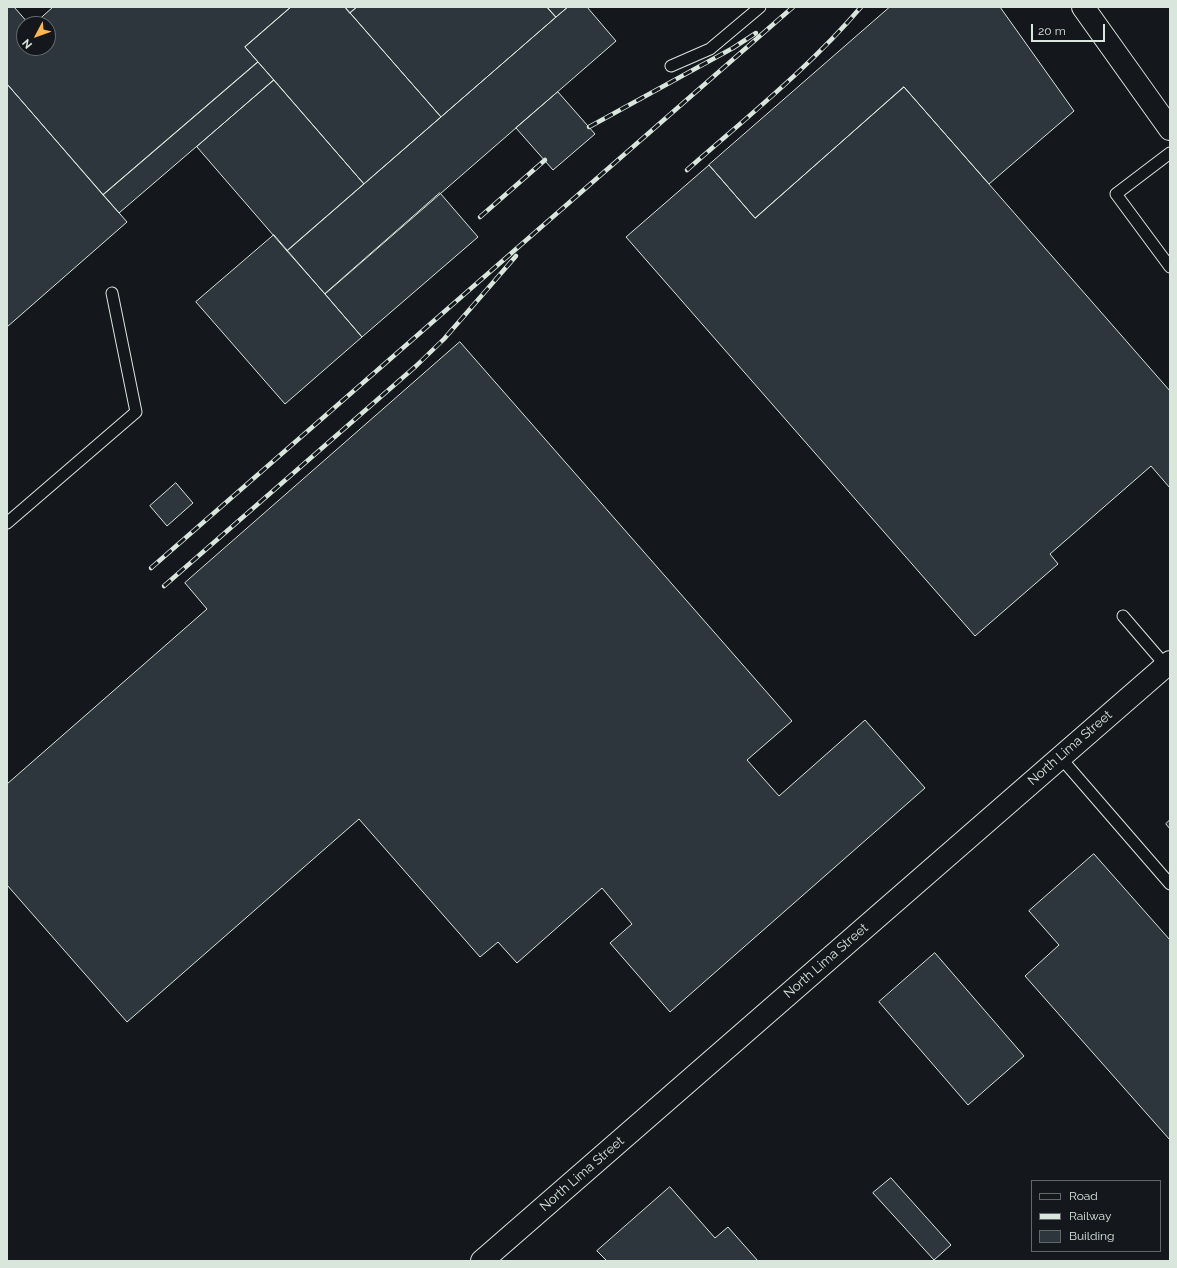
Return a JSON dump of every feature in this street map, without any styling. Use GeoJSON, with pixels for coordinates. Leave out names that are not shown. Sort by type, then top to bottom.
{"type":"FeatureCollection","features":[{"type":"Feature","properties":{"kind":"street"},"geometry":{"type":"LineString","coordinates":[[1083,7],[1170,129]]}},
{"type":"Feature","properties":{"kind":"street","name":"North Lima Street"},"geometry":{"type":"LineString","coordinates":[[482,1261],[1168,664]]}},
{"type":"Feature","properties":{"kind":"lane"},"geometry":{"type":"LineString","coordinates":[[671,66],[710,49],[760,7]]}},
{"type":"Feature","properties":{"kind":"lane"},"geometry":{"type":"LineString","coordinates":[[1170,153],[1116,194],[1170,267]]}},
{"type":"Feature","properties":{"kind":"lane"},"geometry":{"type":"LineString","coordinates":[[7,523],[136,412],[112,292]]}},
{"type":"Feature","properties":{"kind":"lane"},"geometry":{"type":"LineString","coordinates":[[1123,616],[1168,664]]}},
{"type":"Feature","properties":{"kind":"lane"},"geometry":{"type":"LineString","coordinates":[[1060,757],[1170,884]]}},
{"type":"Feature","properties":{"kind":"building"},"geometry":{"type":"Polygon","coordinates":[[[7,7],[14,7],[22,16],[16,16],[16,56],[56,56],[56,16],[43,16],[53,7],[291,7],[245,47],[258,62],[103,195],[7,84],[7,7]]]}},
{"type":"Feature","properties":{"kind":"building"},"geometry":{"type":"Polygon","coordinates":[[[291,7],[345,7],[441,117],[364,184],[245,47],[291,7]]]}},
{"type":"Feature","properties":{"kind":"building"},"geometry":{"type":"Polygon","coordinates":[[[345,7],[357,7],[350,13],[345,7]]]}},
{"type":"Feature","properties":{"kind":"building"},"geometry":{"type":"Polygon","coordinates":[[[357,7],[547,7],[556,17],[441,117],[350,13],[357,7]]]}},
{"type":"Feature","properties":{"kind":"building"},"geometry":{"type":"Polygon","coordinates":[[[547,7],[568,7],[556,17],[547,7]]]}},
{"type":"Feature","properties":{"kind":"building"},"geometry":{"type":"Polygon","coordinates":[[[568,7],[587,7],[616,41],[325,294],[287,251],[568,7]]]}},
{"type":"Feature","properties":{"kind":"building"},"geometry":{"type":"Polygon","coordinates":[[[890,7],[1000,7],[1074,111],[989,184],[904,87],[755,218],[709,165],[890,7]]]}},
{"type":"Feature","properties":{"kind":"building"},"geometry":{"type":"Polygon","coordinates":[[[258,62],[274,80],[119,213],[103,195],[258,62]]]}},
{"type":"Feature","properties":{"kind":"building"},"geometry":{"type":"Polygon","coordinates":[[[274,80],[364,184],[287,251],[197,147],[274,80]]]}},
{"type":"Feature","properties":{"kind":"building"},"geometry":{"type":"Polygon","coordinates":[[[7,84],[127,222],[7,327],[7,84]]]}},
{"type":"Feature","properties":{"kind":"building"},"geometry":{"type":"Polygon","coordinates":[[[904,87],[1170,391],[1170,488],[1151,466],[1050,554],[1058,564],[975,636],[626,237],[709,165],[755,218],[904,87]]]}},
{"type":"Feature","properties":{"kind":"building"},"geometry":{"type":"Polygon","coordinates":[[[558,92],[595,134],[553,170],[516,128],[558,92]]]}},
{"type":"Feature","properties":{"kind":"building"},"geometry":{"type":"Polygon","coordinates":[[[440,193],[478,237],[362,337],[325,294],[440,193]]]}},
{"type":"Feature","properties":{"kind":"building"},"geometry":{"type":"Polygon","coordinates":[[[274,235],[362,337],[285,404],[196,302],[274,235]]]}},
{"type":"Feature","properties":{"kind":"building"},"geometry":{"type":"Polygon","coordinates":[[[460,342],[792,721],[747,760],[779,796],[865,720],[925,788],[670,1012],[610,943],[632,924],[602,888],[517,963],[498,942],[480,957],[359,819],[127,1022],[7,885],[7,784],[207,609],[185,583],[460,342]]]}},
{"type":"Feature","properties":{"kind":"building"},"geometry":{"type":"Polygon","coordinates":[[[176,483],[193,503],[167,526],[150,506],[176,483]]]}},
{"type":"Feature","properties":{"kind":"building"},"geometry":{"type":"Polygon","coordinates":[[[1170,820],[1170,829],[1166,824],[1170,820]]]}},
{"type":"Feature","properties":{"kind":"building"},"geometry":{"type":"Polygon","coordinates":[[[1094,854],[1170,940],[1170,1140],[1025,976],[1059,945],[1029,911],[1094,854]]]}},
{"type":"Feature","properties":{"kind":"building"},"geometry":{"type":"Polygon","coordinates":[[[935,953],[1024,1056],[968,1105],[879,1002],[935,953]]]}},
{"type":"Feature","properties":{"kind":"building"},"geometry":{"type":"Polygon","coordinates":[[[891,1178],[951,1245],[934,1260],[873,1193],[891,1178]]]}},
{"type":"Feature","properties":{"kind":"building"},"geometry":{"type":"Polygon","coordinates":[[[670,1187],[715,1238],[728,1227],[758,1261],[607,1261],[597,1251],[670,1187]]]}},
{"type":"Feature","properties":{"kind":"railway"},"geometry":{"type":"LineString","coordinates":[[151,568],[793,7]]}},
{"type":"Feature","properties":{"kind":"railway"},"geometry":{"type":"LineString","coordinates":[[687,170],[799,71],[861,7]]}},
{"type":"Feature","properties":{"kind":"railway"},"geometry":{"type":"LineString","coordinates":[[589,127],[733,48],[756,33]]}},
{"type":"Feature","properties":{"kind":"railway"},"geometry":{"type":"LineString","coordinates":[[480,217],[545,160]]}},
{"type":"Feature","properties":{"kind":"railway"},"geometry":{"type":"LineString","coordinates":[[164,586],[416,366],[444,339],[516,256]]}}]}
